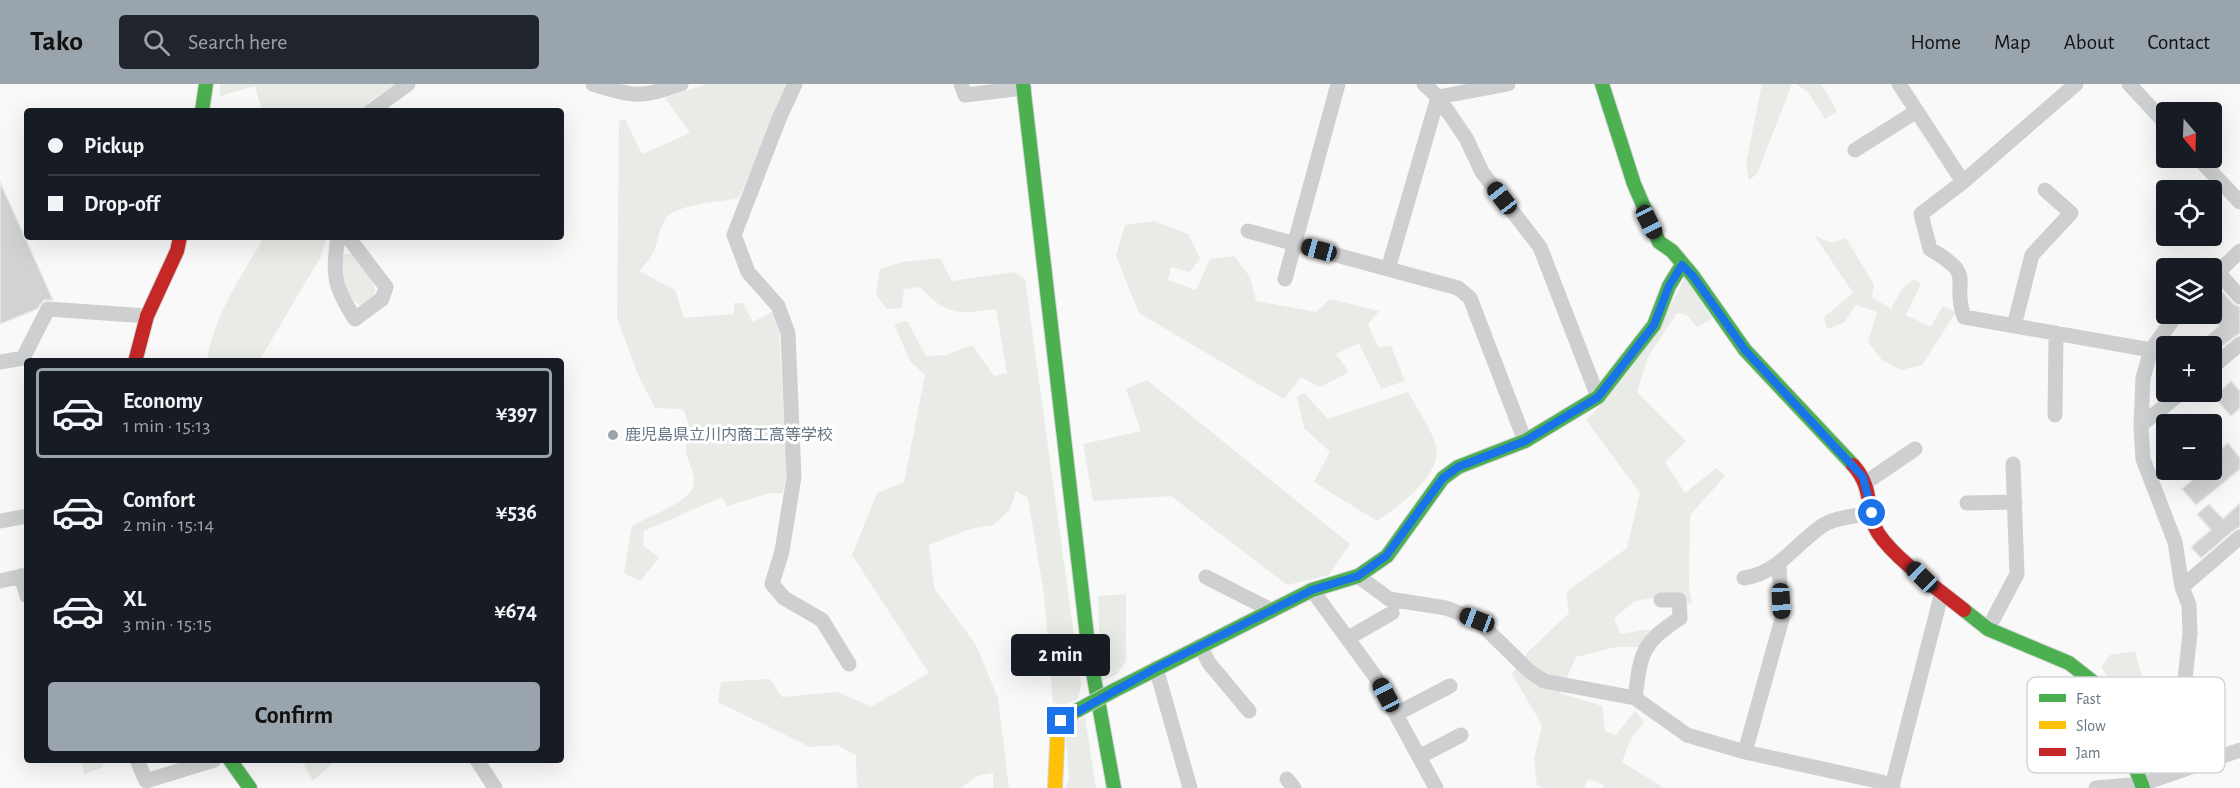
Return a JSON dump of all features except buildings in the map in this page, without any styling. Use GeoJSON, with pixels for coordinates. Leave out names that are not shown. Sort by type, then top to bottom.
{"type":"FeatureCollection","features":[{"type":"Feature","properties":{"kind":"street"},"geometry":{"type":"LineString","coordinates":[[202,108],[206,84]]}},
{"type":"Feature","properties":{"kind":"street"},"geometry":{"type":"LineString","coordinates":[[375,108],[408,84]]}},
{"type":"Feature","properties":{"kind":"street"},"geometry":{"type":"LineString","coordinates":[[593,84],[634,96],[650,95],[681,84]]}},
{"type":"Feature","properties":{"kind":"street"},"geometry":{"type":"LineString","coordinates":[[795,84],[779,118],[734,234],[748,272],[778,306],[788,333],[794,477],[782,551],[772,584],[784,598],[822,620],[849,664]]}},
{"type":"Feature","properties":{"kind":"street"},"geometry":{"type":"LineString","coordinates":[[961,84],[965,95],[1023,86],[1088,645],[1114,788]]}},
{"type":"Feature","properties":{"kind":"street"},"geometry":{"type":"LineString","coordinates":[[1285,279],[1338,84]]}},
{"type":"Feature","properties":{"kind":"street"},"geometry":{"type":"LineString","coordinates":[[1424,84],[1438,97],[1466,138],[1482,172],[1540,247],[1598,397]]}},
{"type":"Feature","properties":{"kind":"street"},"geometry":{"type":"LineString","coordinates":[[1438,97],[1508,84]]}},
{"type":"Feature","properties":{"kind":"street"},"geometry":{"type":"LineString","coordinates":[[1602,84],[1649,222],[1659,243],[1672,251],[1693,276],[1745,350],[1863,477],[1877,532],[1942,592],[1988,629],[2069,663],[2087,677]]}},
{"type":"Feature","properties":{"kind":"street"},"geometry":{"type":"LineString","coordinates":[[1899,84],[1963,182]]}},
{"type":"Feature","properties":{"kind":"street"},"geometry":{"type":"LineString","coordinates":[[2076,84],[1963,182],[1921,214],[1930,249],[1952,263],[1961,275],[1960,306],[1964,317],[2151,350]]}},
{"type":"Feature","properties":{"kind":"street"},"geometry":{"type":"LineString","coordinates":[[2129,84],[2156,112]]}},
{"type":"Feature","properties":{"kind":"street"},"geometry":{"type":"LineString","coordinates":[[1388,269],[1438,97]]}},
{"type":"Feature","properties":{"kind":"street"},"geometry":{"type":"LineString","coordinates":[[1855,150],[1917,111]]}},
{"type":"Feature","properties":{"kind":"street"},"geometry":{"type":"LineString","coordinates":[[2208,168],[2240,202]]}},
{"type":"Feature","properties":{"kind":"street"},"geometry":{"type":"LineString","coordinates":[[2014,326],[2032,255],[2071,213],[2045,190]]}},
{"type":"Feature","properties":{"kind":"street"},"geometry":{"type":"LineString","coordinates":[[1248,231],[1458,288],[1470,298],[1525,441]]}},
{"type":"Feature","properties":{"kind":"street"},"geometry":{"type":"LineString","coordinates":[[136,358],[147,316],[177,251],[179,240]]}},
{"type":"Feature","properties":{"kind":"street"},"geometry":{"type":"LineString","coordinates":[[338,240],[334,262],[339,294],[355,319],[382,299],[386,287],[350,240]]}},
{"type":"Feature","properties":{"kind":"street"},"geometry":{"type":"LineString","coordinates":[[2222,268],[2240,251]]}},
{"type":"Feature","properties":{"kind":"street"},"geometry":{"type":"LineString","coordinates":[[1055,788],[1058,724],[1078,710],[1156,668],[1271,610],[1312,590],[1358,576],[1386,556],[1443,478],[1458,467],[1525,441],[1598,397],[1654,325],[1669,286],[1682,265]]}},
{"type":"Feature","properties":{"kind":"street"},"geometry":{"type":"LineString","coordinates":[[2222,281],[2240,297]]}},
{"type":"Feature","properties":{"kind":"street"},"geometry":{"type":"LineString","coordinates":[[0,362],[23,358],[48,309],[147,316]]}},
{"type":"Feature","properties":{"kind":"street"},"geometry":{"type":"LineString","coordinates":[[2170,324],[2151,350],[2143,378],[2141,425],[2143,459],[2175,542],[2189,615],[2185,677]]}},
{"type":"Feature","properties":{"kind":"street"},"geometry":{"type":"LineString","coordinates":[[2055,415],[2056,333]]}},
{"type":"Feature","properties":{"kind":"street"},"geometry":{"type":"LineString","coordinates":[[2222,359],[2240,344]]}},
{"type":"Feature","properties":{"kind":"street"},"geometry":{"type":"LineString","coordinates":[[2141,425],[2170,402]]}},
{"type":"Feature","properties":{"kind":"street"},"geometry":{"type":"LineString","coordinates":[[1865,483],[1915,449]]}},
{"type":"Feature","properties":{"kind":"street"},"geometry":{"type":"LineString","coordinates":[[1988,629],[2017,574],[2013,464]]}},
{"type":"Feature","properties":{"kind":"street"},"geometry":{"type":"LineString","coordinates":[[1966,503],[2015,502]]}},
{"type":"Feature","properties":{"kind":"street"},"geometry":{"type":"LineString","coordinates":[[1744,578],[1756,576],[1779,565],[1823,524],[1872,513]]}},
{"type":"Feature","properties":{"kind":"street"},"geometry":{"type":"LineString","coordinates":[[1,521],[24,517]]}},
{"type":"Feature","properties":{"kind":"street"},"geometry":{"type":"LineString","coordinates":[[2182,587],[2240,537]]}},
{"type":"Feature","properties":{"kind":"street"},"geometry":{"type":"LineString","coordinates":[[1745,752],[1782,619],[1779,565]]}},
{"type":"Feature","properties":{"kind":"street"},"geometry":{"type":"LineString","coordinates":[[0,581],[24,576]]}},
{"type":"Feature","properties":{"kind":"street"},"geometry":{"type":"LineString","coordinates":[[1358,576],[1389,599],[1446,608],[1477,620],[1529,671],[1544,681],[1635,698],[1687,735],[1745,752],[1892,787],[1942,592]]}},
{"type":"Feature","properties":{"kind":"street"},"geometry":{"type":"LineString","coordinates":[[1206,577],[1271,610]]}},
{"type":"Feature","properties":{"kind":"street"},"geometry":{"type":"LineString","coordinates":[[1312,590],[1376,675],[1436,788]]}},
{"type":"Feature","properties":{"kind":"street"},"geometry":{"type":"LineString","coordinates":[[1635,698],[1641,655],[1655,634],[1680,618],[1679,600],[1661,600]]}},
{"type":"Feature","properties":{"kind":"street"},"geometry":{"type":"LineString","coordinates":[[1348,638],[1392,613]]}},
{"type":"Feature","properties":{"kind":"street"},"geometry":{"type":"LineString","coordinates":[[1200,646],[1209,663],[1249,711]]}},
{"type":"Feature","properties":{"kind":"street"},"geometry":{"type":"LineString","coordinates":[[1156,668],[1190,788]]}},
{"type":"Feature","properties":{"kind":"street"},"geometry":{"type":"LineString","coordinates":[[1396,714],[1450,686]]}},
{"type":"Feature","properties":{"kind":"street"},"geometry":{"type":"LineString","coordinates":[[1419,757],[1461,735]]}},
{"type":"Feature","properties":{"kind":"street"},"geometry":{"type":"LineString","coordinates":[[2225,756],[2240,750]]}},
{"type":"Feature","properties":{"kind":"street"},"geometry":{"type":"LineString","coordinates":[[138,763],[148,785],[206,763]]}},
{"type":"Feature","properties":{"kind":"street"},"geometry":{"type":"LineString","coordinates":[[232,763],[250,788]]}},
{"type":"Feature","properties":{"kind":"street"},"geometry":{"type":"LineString","coordinates":[[479,763],[495,788]]}},
{"type":"Feature","properties":{"kind":"street"},"geometry":{"type":"LineString","coordinates":[[2096,788],[2143,786],[2178,773]]}},
{"type":"Feature","properties":{"kind":"shaded area"},"geometry":{"type":"Polygon","coordinates":[[[220,84],[395,84],[370,101],[364,108],[261,108],[255,86],[220,96],[220,84]]]}},
{"type":"Feature","properties":{"kind":"shaded area"},"geometry":{"type":"Polygon","coordinates":[[[706,84],[789,84],[739,198],[686,207],[669,215],[664,221],[654,252],[639,271],[675,290],[684,318],[734,314],[734,303],[743,303],[753,322],[772,312],[779,330],[787,469],[783,493],[770,493],[727,506],[722,497],[644,531],[643,545],[659,558],[640,581],[624,573],[632,526],[679,502],[692,488],[694,481],[686,453],[688,427],[683,409],[655,408],[639,377],[617,318],[619,121],[625,119],[642,154],[690,133],[665,98],[706,84]]]}},
{"type":"Feature","properties":{"kind":"shaded area"},"geometry":{"type":"Polygon","coordinates":[[[1762,84],[1792,84],[1757,174],[1749,180],[1746,163],[1762,84]]]}},
{"type":"Feature","properties":{"kind":"shaded area"},"geometry":{"type":"Polygon","coordinates":[[[1796,84],[1821,84],[1837,111],[1825,119],[1808,92],[1796,84]]]}},
{"type":"Feature","properties":{"kind":"shaded area"},"geometry":{"type":"Polygon","coordinates":[[[1154,221],[1188,234],[1200,258],[1190,272],[1171,267],[1168,280],[1196,290],[1210,259],[1234,256],[1250,277],[1256,301],[1316,312],[1330,299],[1379,311],[1368,324],[1378,347],[1391,346],[1405,381],[1381,389],[1359,343],[1336,354],[1349,372],[1320,387],[1301,377],[1284,399],[1139,313],[1116,256],[1125,225],[1154,221]]]}},
{"type":"Feature","properties":{"kind":"shaded area"},"geometry":{"type":"Polygon","coordinates":[[[1815,236],[1832,243],[1846,238],[1874,285],[1872,297],[1891,309],[1902,289],[1914,279],[1921,284],[1906,315],[1931,327],[1943,306],[1956,312],[1922,365],[1901,370],[1882,360],[1868,342],[1877,312],[1856,305],[1844,323],[1827,329],[1824,317],[1853,293],[1815,236]]]}},
{"type":"Feature","properties":{"kind":"shaded area"},"geometry":{"type":"Polygon","coordinates":[[[261,240],[326,240],[320,258],[261,358],[208,358],[221,314],[261,240]]]}},
{"type":"Feature","properties":{"kind":"shaded area"},"geometry":{"type":"Polygon","coordinates":[[[345,254],[352,254],[356,258],[368,273],[373,284],[376,296],[363,306],[353,299],[346,286],[342,263],[342,257],[345,254]]]}},
{"type":"Feature","properties":{"kind":"shaded area"},"geometry":{"type":"Polygon","coordinates":[[[940,258],[952,281],[1014,272],[1025,279],[1081,686],[1078,699],[1065,704],[1053,703],[1044,594],[1028,498],[1016,491],[1010,510],[993,525],[970,529],[929,545],[934,588],[976,645],[998,698],[1009,788],[993,788],[993,773],[977,776],[960,788],[857,788],[856,755],[837,745],[810,747],[718,702],[721,682],[770,679],[782,697],[838,692],[871,707],[929,673],[852,555],[877,493],[904,482],[925,375],[910,361],[894,324],[907,321],[926,356],[946,355],[972,345],[994,376],[1007,373],[996,309],[972,312],[954,311],[938,303],[920,287],[904,289],[902,308],[887,309],[876,295],[880,269],[902,262],[940,258]]]}},
{"type":"Feature","properties":{"kind":"shaded area"},"geometry":{"type":"Polygon","coordinates":[[[1685,277],[1712,319],[1697,327],[1687,315],[1677,313],[1648,357],[1637,392],[1686,441],[1665,462],[1685,493],[1716,468],[1725,476],[1690,515],[1689,587],[1692,603],[1685,604],[1679,594],[1635,601],[1614,618],[1620,634],[1651,629],[1639,647],[1616,647],[1576,657],[1560,693],[1602,706],[1605,731],[1616,735],[1635,711],[1644,722],[1630,740],[1622,762],[1664,788],[1603,788],[1604,785],[1588,779],[1584,788],[1544,788],[1537,785],[1534,759],[1542,725],[1512,674],[1529,651],[1569,613],[1566,592],[1627,548],[1640,493],[1586,420],[1602,404],[1642,353],[1685,277]]]}},
{"type":"Feature","properties":{"kind":"shaded area"},"geometry":{"type":"Polygon","coordinates":[[[1147,380],[1350,544],[1329,575],[1287,585],[1171,496],[1093,501],[1083,444],[1141,431],[1126,389],[1147,380]]]}},
{"type":"Feature","properties":{"kind":"shaded area"},"geometry":{"type":"Polygon","coordinates":[[[1408,392],[1431,433],[1436,447],[1436,457],[1433,468],[1417,489],[1377,521],[1314,482],[1330,452],[1304,428],[1297,397],[1304,393],[1328,419],[1408,392]]]}},
{"type":"Feature","properties":{"kind":"shaded area"},"geometry":{"type":"Polygon","coordinates":[[[1126,594],[1126,661],[1116,675],[1101,681],[1098,596],[1126,594]]]}},
{"type":"Feature","properties":{"kind":"shaded area"},"geometry":{"type":"Polygon","coordinates":[[[2135,651],[2142,677],[2108,677],[2101,667],[2110,655],[2135,651]]]}},
{"type":"Feature","properties":{"kind":"shaded area"},"geometry":{"type":"Polygon","coordinates":[[[1085,717],[1096,788],[1065,788],[1069,780],[1065,727],[1085,717]]]}},
{"type":"Feature","properties":{"kind":"shaded area"},"geometry":{"type":"Polygon","coordinates":[[[82,763],[102,763],[103,767],[84,774],[82,763]]]}},
{"type":"Feature","properties":{"kind":"shaded area"},"geometry":{"type":"Polygon","coordinates":[[[303,763],[333,763],[313,781],[303,763]]]}},
{"type":"Feature","properties":{"kind":"traffic: fast"},"geometry":{"type":"LineString","coordinates":[[202,108],[206,84]]}},
{"type":"Feature","properties":{"kind":"traffic: fast"},"geometry":{"type":"LineString","coordinates":[[1023,84],[1088,645],[1114,788]]}},
{"type":"Feature","properties":{"kind":"traffic: fast"},"geometry":{"type":"LineString","coordinates":[[1602,84],[1634,184],[1659,242],[1672,251],[1693,276],[1745,350],[1853,465]]}},
{"type":"Feature","properties":{"kind":"traffic: fast"},"geometry":{"type":"LineString","coordinates":[[1115,690],[1312,590],[1358,576],[1387,556],[1443,478],[1458,467],[1525,441],[1598,397],[1654,325],[1669,286],[1682,265]]}},
{"type":"Feature","properties":{"kind":"traffic: fast"},"geometry":{"type":"LineString","coordinates":[[1964,610],[1988,629],[2069,663],[2087,677]]}},
{"type":"Feature","properties":{"kind":"traffic: fast"},"geometry":{"type":"LineString","coordinates":[[1078,710],[1115,690]]}},
{"type":"Feature","properties":{"kind":"traffic: fast"},"geometry":{"type":"LineString","coordinates":[[232,763],[250,788]]}},
{"type":"Feature","properties":{"kind":"traffic: fast"},"geometry":{"type":"LineString","coordinates":[[2137,773],[2143,788]]}},
{"type":"Feature","properties":{"kind":"traffic: slow"},"geometry":{"type":"LineString","coordinates":[[1055,788],[1058,724],[1078,710]]}},
{"type":"Feature","properties":{"kind":"traffic: jam"},"geometry":{"type":"LineString","coordinates":[[136,358],[147,316],[177,251],[179,240]]}},
{"type":"Feature","properties":{"kind":"traffic: jam"},"geometry":{"type":"LineString","coordinates":[[1853,465],[1864,483],[1878,533],[1918,574],[1964,610]]}},
{"type":"Feature","properties":{"kind":"place","name":"鹿児島県立川内商工高等学校"},"geometry":{"type":"Point","coordinates":[613,435]}},
{"type":"Feature","properties":{"kind":"route"},"geometry":{"type":"LineString","coordinates":[[1061,721],[1156,668],[1312,590],[1358,576],[1386,556],[1443,478],[1458,467],[1525,441],[1598,397],[1654,325],[1669,286],[1682,265],[1693,276],[1745,350],[1863,477],[1872,513]]}}]}
